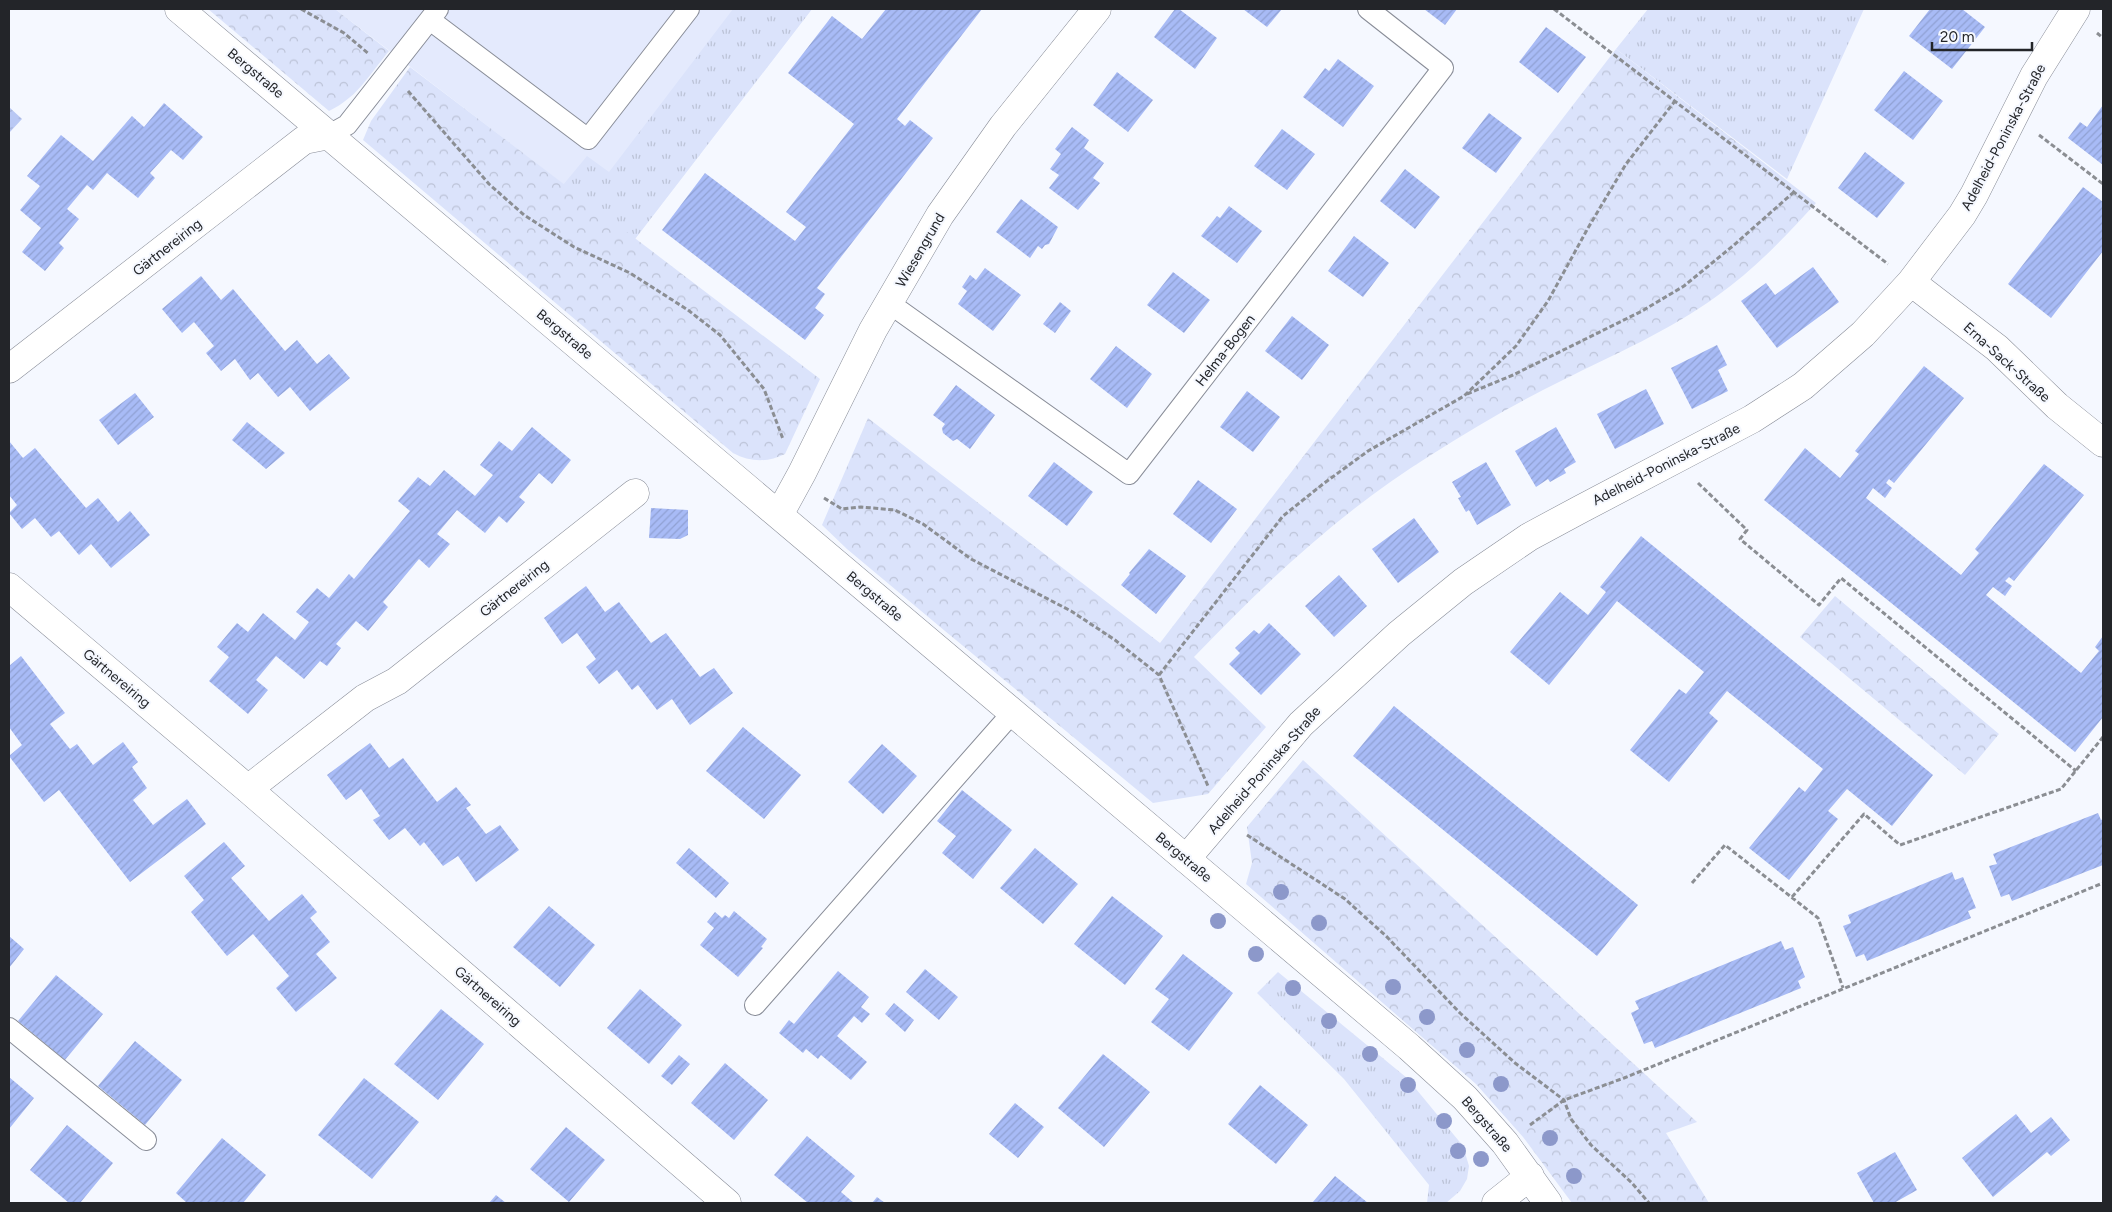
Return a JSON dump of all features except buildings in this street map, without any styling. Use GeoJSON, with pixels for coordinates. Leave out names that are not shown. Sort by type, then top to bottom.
{"type":"FeatureCollection","features":[{"type":"Feature","properties":{"kind":"street","name":"Bergstraße"},"geometry":{"type":"LineString","coordinates":[[179,9],[1402,1040],[1458,1091],[1505,1143],[1548,1203]]}},
{"type":"Feature","properties":{"kind":"street","name":"Wiesengrund"},"geometry":{"type":"LineString","coordinates":[[779,515],[873,330],[940,215],[1003,126],[1082,25],[1097,9]]}},
{"type":"Feature","properties":{"kind":"street","name":"Adelheid-Poninska-Straße"},"geometry":{"type":"LineString","coordinates":[[1186,859],[1301,724],[1399,634],[1463,582],[1530,537],[1752,420],[1803,386],[1863,334],[1911,282],[1962,215],[1974,196],[2013,114],[2034,76],[2076,9]]}},
{"type":"Feature","properties":{"kind":"street","name":"Gärtnereiring"},"geometry":{"type":"LineString","coordinates":[[9,369],[304,140],[329,135]]}},
{"type":"Feature","properties":{"kind":"street","name":"Erna-Sack-Straße"},"geometry":{"type":"LineString","coordinates":[[1911,282],[1996,348],[2056,406],[2103,443]]}},
{"type":"Feature","properties":{"kind":"street","name":"Gärtnereiring"},"geometry":{"type":"LineString","coordinates":[[248,789],[365,698],[397,681],[635,494]]}},
{"type":"Feature","properties":{"kind":"street","name":"Gärtnereiring"},"geometry":{"type":"LineString","coordinates":[[9,587],[248,789],[727,1203]]}},
{"type":"Feature","properties":{"kind":"street"},"geometry":{"type":"LineString","coordinates":[[1496,1203],[1530,1176]]}},
{"type":"Feature","properties":{"kind":"lane"},"geometry":{"type":"LineString","coordinates":[[329,135],[347,125],[434,14],[588,139],[689,9]]}},
{"type":"Feature","properties":{"kind":"lane","name":"Helma-Bogen"},"geometry":{"type":"LineString","coordinates":[[889,303],[1129,474],[1443,68],[1368,9]]}},
{"type":"Feature","properties":{"kind":"lane"},"geometry":{"type":"LineString","coordinates":[[755,1005],[1013,712]]}},
{"type":"Feature","properties":{"kind":"lane"},"geometry":{"type":"LineString","coordinates":[[9,1028],[146,1140]]}},
{"type":"Feature","properties":{"kind":"path"},"geometry":{"type":"LineString","coordinates":[[301,9],[344,33],[389,71],[429,113],[489,184],[524,215],[574,247],[630,273],[688,310],[720,335],[764,389],[785,444]]}},
{"type":"Feature","properties":{"kind":"path"},"geometry":{"type":"LineString","coordinates":[[1554,9],[1795,191],[1911,282]]}},
{"type":"Feature","properties":{"kind":"path"},"geometry":{"type":"LineString","coordinates":[[1464,396],[1516,346],[1548,301],[1626,164],[1675,101]]}},
{"type":"Feature","properties":{"kind":"path"},"geometry":{"type":"LineString","coordinates":[[2013,114],[2103,184]]}},
{"type":"Feature","properties":{"kind":"path"},"geometry":{"type":"LineString","coordinates":[[1160,675],[1283,516],[1322,484],[1368,451],[1464,396],[1642,311],[1684,286],[1795,191]]}},
{"type":"Feature","properties":{"kind":"path"},"geometry":{"type":"LineString","coordinates":[[1675,461],[1747,530],[1740,540],[1819,605],[1841,578],[2076,771]]}},
{"type":"Feature","properties":{"kind":"path"},"geometry":{"type":"LineString","coordinates":[[822,497],[842,509],[861,507],[895,510],[923,524],[971,559],[1071,610],[1115,640],[1160,675],[1222,816],[1243,833],[1345,899],[1386,936],[1460,1013],[1515,1062],[1564,1100],[1571,1119],[1591,1144],[1632,1183],[1649,1203]]}},
{"type":"Feature","properties":{"kind":"path"},"geometry":{"type":"LineString","coordinates":[[1792,897],[1864,814],[1900,845],[2061,789],[2103,737]]}},
{"type":"Feature","properties":{"kind":"path"},"geometry":{"type":"LineString","coordinates":[[1692,883],[1725,845],[1818,918],[1842,988]]}},
{"type":"Feature","properties":{"kind":"path"},"geometry":{"type":"LineString","coordinates":[[1527,1127],[1564,1100],[1624,1078],[2103,882]]}},
{"type":"Feature","properties":{"kind":"shaded area"},"geometry":{"type":"Polygon","coordinates":[[[335,9],[812,9],[635,239],[335,9]]]}},
{"type":"Feature","properties":{"kind":"green space"},"geometry":{"type":"Polygon","coordinates":[[[208,9],[335,9],[389,51],[369,77],[348,99],[329,111],[208,9]]]}},
{"type":"Feature","properties":{"kind":"green space"},"geometry":{"type":"Polygon","coordinates":[[[733,9],[812,9],[635,239],[563,185],[587,156],[609,172],[733,9]]]}},
{"type":"Feature","properties":{"kind":"green space"},"geometry":{"type":"Polygon","coordinates":[[[1648,9],[1864,9],[1787,179],[1616,49],[1648,9]]]}},
{"type":"Feature","properties":{"kind":"green space"},"geometry":{"type":"Polygon","coordinates":[[[1616,49],[1816,203],[1757,264],[1699,309],[1661,331],[1529,397],[1479,425],[1398,476],[1366,499],[1306,549],[1248,602],[1194,657],[1266,727],[1208,794],[1153,803],[847,549],[822,525],[868,418],[1160,643],[1616,49]]]}},
{"type":"Feature","properties":{"kind":"green space"},"geometry":{"type":"Polygon","coordinates":[[[410,67],[820,379],[785,454],[772,459],[752,460],[733,453],[363,140],[371,121],[410,67]]]}},
{"type":"Feature","properties":{"kind":"green space"},"geometry":{"type":"Polygon","coordinates":[[[1835,596],[1999,734],[1965,775],[1800,637],[1835,596]]]}},
{"type":"Feature","properties":{"kind":"green space"},"geometry":{"type":"Polygon","coordinates":[[[1303,760],[1697,1122],[1666,1133],[1709,1203],[1572,1203],[1523,1137],[1476,1084],[1246,884],[1252,863],[1247,827],[1303,760]]]}},
{"type":"Feature","properties":{"kind":"green space"},"geometry":{"type":"Polygon","coordinates":[[[1278,972],[1407,1078],[1463,1146],[1469,1166],[1467,1179],[1460,1191],[1446,1203],[1427,1203],[1429,1185],[1344,1079],[1257,993],[1278,972]]]}},
{"type":"Feature","properties":{"kind":"water"},"geometry":{"type":"Polygon","coordinates":[[[9,107],[22,119],[9,133],[9,107]]]}}]}
